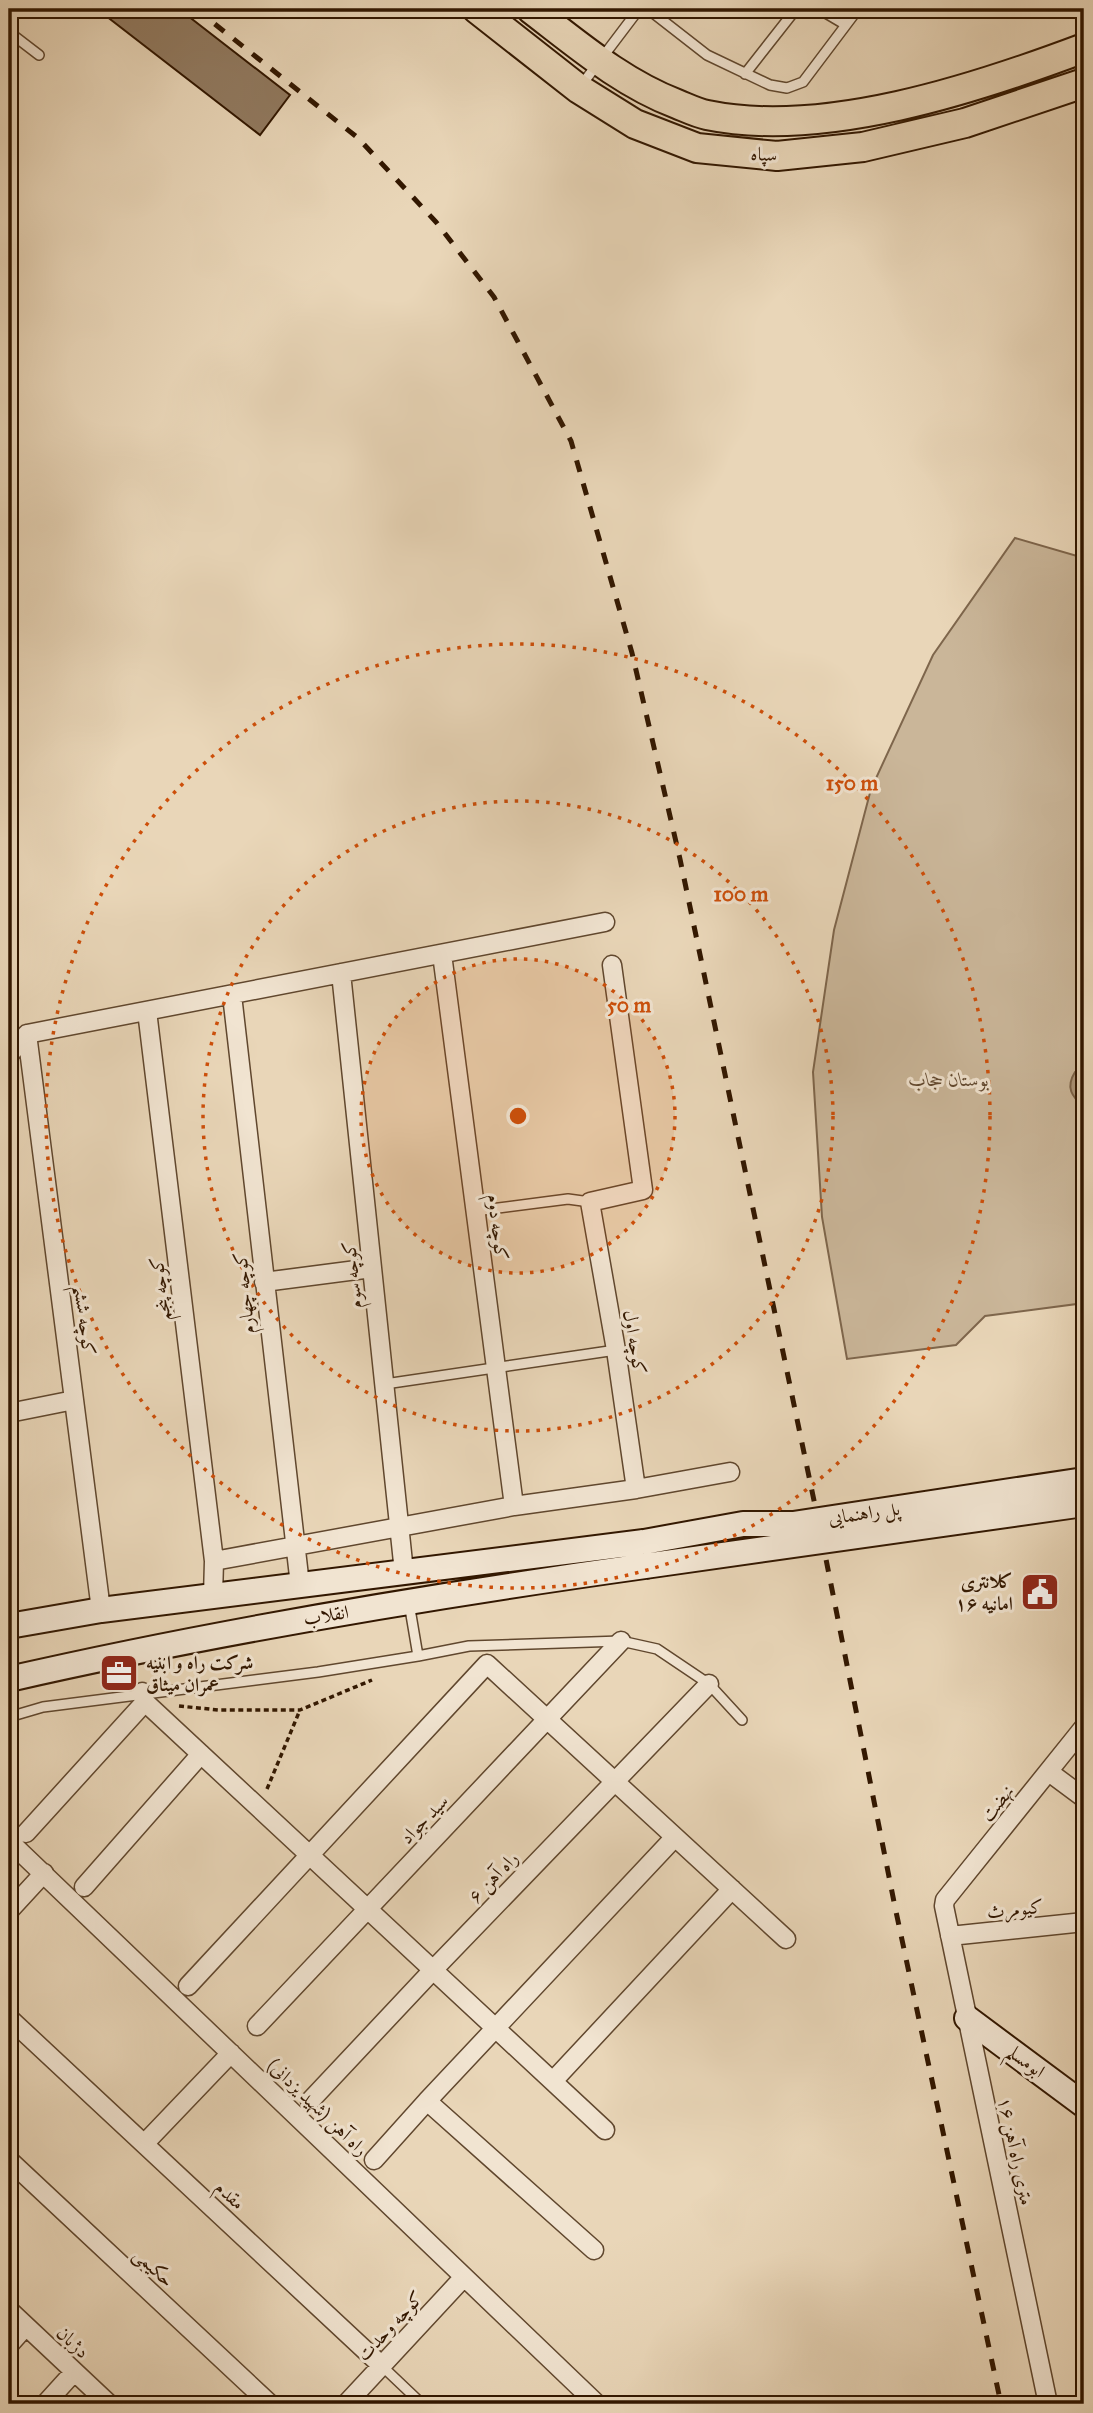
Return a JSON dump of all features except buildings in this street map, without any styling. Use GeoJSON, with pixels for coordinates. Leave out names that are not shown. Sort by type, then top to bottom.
{"type":"FeatureCollection","features":[{"type":"Feature","properties":{"kind":"main road","name":"سپاه"},"geometry":{"type":"LineString","coordinates":[[477,9],[579,89],[635,124],[697,148],[777,156],[863,147],[965,123],[1084,83]]}},
{"type":"Feature","properties":{"kind":"main road","name":"سپاه"},"geometry":{"type":"LineString","coordinates":[[531,9],[599,62],[650,94],[706,115],[778,123],[858,114],[956,90],[1039,65],[1084,48]]}},
{"type":"Feature","properties":{"kind":"main road","name":"پل راهنمایی"},"geometry":{"type":"LineString","coordinates":[[644,1554],[743,1524],[793,1524],[1084,1480]]}},
{"type":"Feature","properties":{"kind":"main road","name":"پل راهنمایی"},"geometry":{"type":"LineString","coordinates":[[644,1554],[1084,1504]]}},
{"type":"Feature","properties":{"kind":"main road","name":"انقلاب"},"geometry":{"type":"LineString","coordinates":[[9,1626],[101,1610],[404,1572],[644,1554]]}},
{"type":"Feature","properties":{"kind":"main road","name":"انقلاب"},"geometry":{"type":"LineString","coordinates":[[9,1679],[178,1642],[409,1602],[644,1554]]}},
{"type":"Feature","properties":{"kind":"main road","name":"ابومسلم"},"geometry":{"type":"LineString","coordinates":[[967,2018],[1083,2101]]}},
{"type":"Feature","properties":{"kind":"street"},"geometry":{"type":"LineString","coordinates":[[9,1055],[27,1034],[605,922]]}},
{"type":"Feature","properties":{"kind":"street","name":"کوچه دوم"},"geometry":{"type":"LineString","coordinates":[[442,954],[514,1506]]}},
{"type":"Feature","properties":{"kind":"street"},"geometry":{"type":"LineString","coordinates":[[590,1202],[643,1190],[612,965]]}},
{"type":"Feature","properties":{"kind":"street","name":"کوچه سوم"},"geometry":{"type":"LineString","coordinates":[[341,973],[404,1572]]}},
{"type":"Feature","properties":{"kind":"street","name":"کوچه چهارم"},"geometry":{"type":"LineString","coordinates":[[232,995],[300,1586]]}},
{"type":"Feature","properties":{"kind":"street","name":"کوچه پنجم"},"geometry":{"type":"LineString","coordinates":[[147,1011],[214,1561],[214,1597]]}},
{"type":"Feature","properties":{"kind":"street","name":"کوچه ششم"},"geometry":{"type":"LineString","coordinates":[[27,1034],[101,1610]]}},
{"type":"Feature","properties":{"kind":"street","name":"کوچه اول"},"geometry":{"type":"LineString","coordinates":[[590,1202],[616,1350],[636,1489]]}},
{"type":"Feature","properties":{"kind":"street"},"geometry":{"type":"LineString","coordinates":[[264,1282],[372,1268]]}},
{"type":"Feature","properties":{"kind":"street"},"geometry":{"type":"LineString","coordinates":[[9,1413],[74,1400]]}},
{"type":"Feature","properties":{"kind":"street"},"geometry":{"type":"LineString","coordinates":[[214,1561],[514,1506],[636,1489],[730,1472]]}},
{"type":"Feature","properties":{"kind":"street","name":"سید جواد"},"geometry":{"type":"LineString","coordinates":[[257,2026],[621,1642]]}},
{"type":"Feature","properties":{"kind":"street"},"geometry":{"type":"LineString","coordinates":[[188,1986],[487,1664],[786,1939]]}},
{"type":"Feature","properties":{"kind":"street","name":"راه آهن ۶"},"geometry":{"type":"LineString","coordinates":[[310,2101],[709,1684]]}},
{"type":"Feature","properties":{"kind":"street"},"geometry":{"type":"LineString","coordinates":[[26,1833],[144,1697],[201,1754],[605,2130]]}},
{"type":"Feature","properties":{"kind":"street","name":"نهضت"},"geometry":{"type":"LineString","coordinates":[[944,1906],[945,1900],[1084,1727]]}},
{"type":"Feature","properties":{"kind":"street"},"geometry":{"type":"LineString","coordinates":[[84,1887],[201,1754]]}},
{"type":"Feature","properties":{"kind":"street"},"geometry":{"type":"LineString","coordinates":[[1049,1772],[1084,1798]]}},
{"type":"Feature","properties":{"kind":"street"},"geometry":{"type":"LineString","coordinates":[[374,2160],[675,1837]]}},
{"type":"Feature","properties":{"kind":"street","name":"راه آهن (شهید یزدانی)"},"geometry":{"type":"LineString","coordinates":[[9,1840],[597,2404]]}},
{"type":"Feature","properties":{"kind":"street"},"geometry":{"type":"LineString","coordinates":[[9,1911],[44,1873]]}},
{"type":"Feature","properties":{"kind":"street"},"geometry":{"type":"LineString","coordinates":[[553,2081],[732,1889]]}},
{"type":"Feature","properties":{"kind":"street","name":"۱۶ متری راه آهن"},"geometry":{"type":"LineString","coordinates":[[944,1906],[1048,2404]]}},
{"type":"Feature","properties":{"kind":"street","name":"کیومرث"},"geometry":{"type":"LineString","coordinates":[[950,1936],[1084,1922]]}},
{"type":"Feature","properties":{"kind":"street","name":"مقدم"},"geometry":{"type":"LineString","coordinates":[[9,2018],[382,2366]]}},
{"type":"Feature","properties":{"kind":"street"},"geometry":{"type":"LineString","coordinates":[[144,2144],[231,2053]]}},
{"type":"Feature","properties":{"kind":"street"},"geometry":{"type":"LineString","coordinates":[[427,2101],[594,2250]]}},
{"type":"Feature","properties":{"kind":"street","name":"حکیمی"},"geometry":{"type":"LineString","coordinates":[[9,2160],[270,2404]]}},
{"type":"Feature","properties":{"kind":"street","name":"کوچه وحدت"},"geometry":{"type":"LineString","coordinates":[[346,2404],[464,2277]]}},
{"type":"Feature","properties":{"kind":"street","name":"دژبان"},"geometry":{"type":"LineString","coordinates":[[9,2310],[109,2404]]}},
{"type":"Feature","properties":{"kind":"street"},"geometry":{"type":"LineString","coordinates":[[9,2345],[26,2326]]}},
{"type":"Feature","properties":{"kind":"street"},"geometry":{"type":"LineString","coordinates":[[44,2404],[74,2372]]}},
{"type":"Feature","properties":{"kind":"lane"},"geometry":{"type":"LineString","coordinates":[[579,89],[639,9]]}},
{"type":"Feature","properties":{"kind":"lane"},"geometry":{"type":"LineString","coordinates":[[648,9],[707,55],[770,85],[787,88],[803,82],[858,9]]}},
{"type":"Feature","properties":{"kind":"lane"},"geometry":{"type":"LineString","coordinates":[[745,74],[796,9]]}},
{"type":"Feature","properties":{"kind":"lane"},"geometry":{"type":"LineString","coordinates":[[819,9],[846,25]]}},
{"type":"Feature","properties":{"kind":"lane"},"geometry":{"type":"LineString","coordinates":[[9,32],[39,55]]}},
{"type":"Feature","properties":{"kind":"lane"},"geometry":{"type":"LineString","coordinates":[[475,1211],[568,1199],[590,1202]]}},
{"type":"Feature","properties":{"kind":"lane"},"geometry":{"type":"LineString","coordinates":[[384,1384],[616,1350]]}},
{"type":"Feature","properties":{"kind":"lane"},"geometry":{"type":"LineString","coordinates":[[409,1602],[418,1656]]}},
{"type":"Feature","properties":{"kind":"lane"},"geometry":{"type":"LineString","coordinates":[[9,1717],[43,1707],[144,1697],[385,1662],[469,1646],[621,1642],[657,1649],[709,1684],[742,1720]]}},
{"type":"Feature","properties":{"kind":"lane","name":"مقدم"},"geometry":{"type":"LineString","coordinates":[[382,2366],[422,2404]]}},
{"type":"Feature","properties":{"kind":"path"},"geometry":{"type":"LineString","coordinates":[[144,1697],[218,1710],[300,1710],[375,1679],[385,1662]]}},
{"type":"Feature","properties":{"kind":"path"},"geometry":{"type":"LineString","coordinates":[[259,1808],[300,1710]]}},
{"type":"Feature","properties":{"kind":"green space","name":"بوستان حجاب"},"geometry":{"type":"Polygon","coordinates":[[[1015,538],[1084,558],[1084,1303],[985,1316],[956,1345],[847,1359],[822,1217],[813,1072],[834,930],[871,789],[933,655],[1015,538]]]}},
{"type":"Feature","properties":{"kind":"shaded area"},"geometry":{"type":"Polygon","coordinates":[[[1084,1069],[1084,1108],[1073,1096],[1070,1083],[1075,1072],[1084,1069]]]}},
{"type":"Feature","properties":{"kind":"railway"},"geometry":{"type":"LineString","coordinates":[[196,9],[358,138],[436,222],[494,297],[571,441],[632,653],[680,859],[821,1534],[895,1907],[1001,2404]]}},
{"type":"Feature","properties":{"kind":"place","name":"کلانتری ۱۶ امانیه"},"geometry":{"type":"Point","coordinates":[1040,1592]}},
{"type":"Feature","properties":{"kind":"place","name":"شرکت راه و ابنیه عمران میثاق"},"geometry":{"type":"Point","coordinates":[119,1673]}}]}
